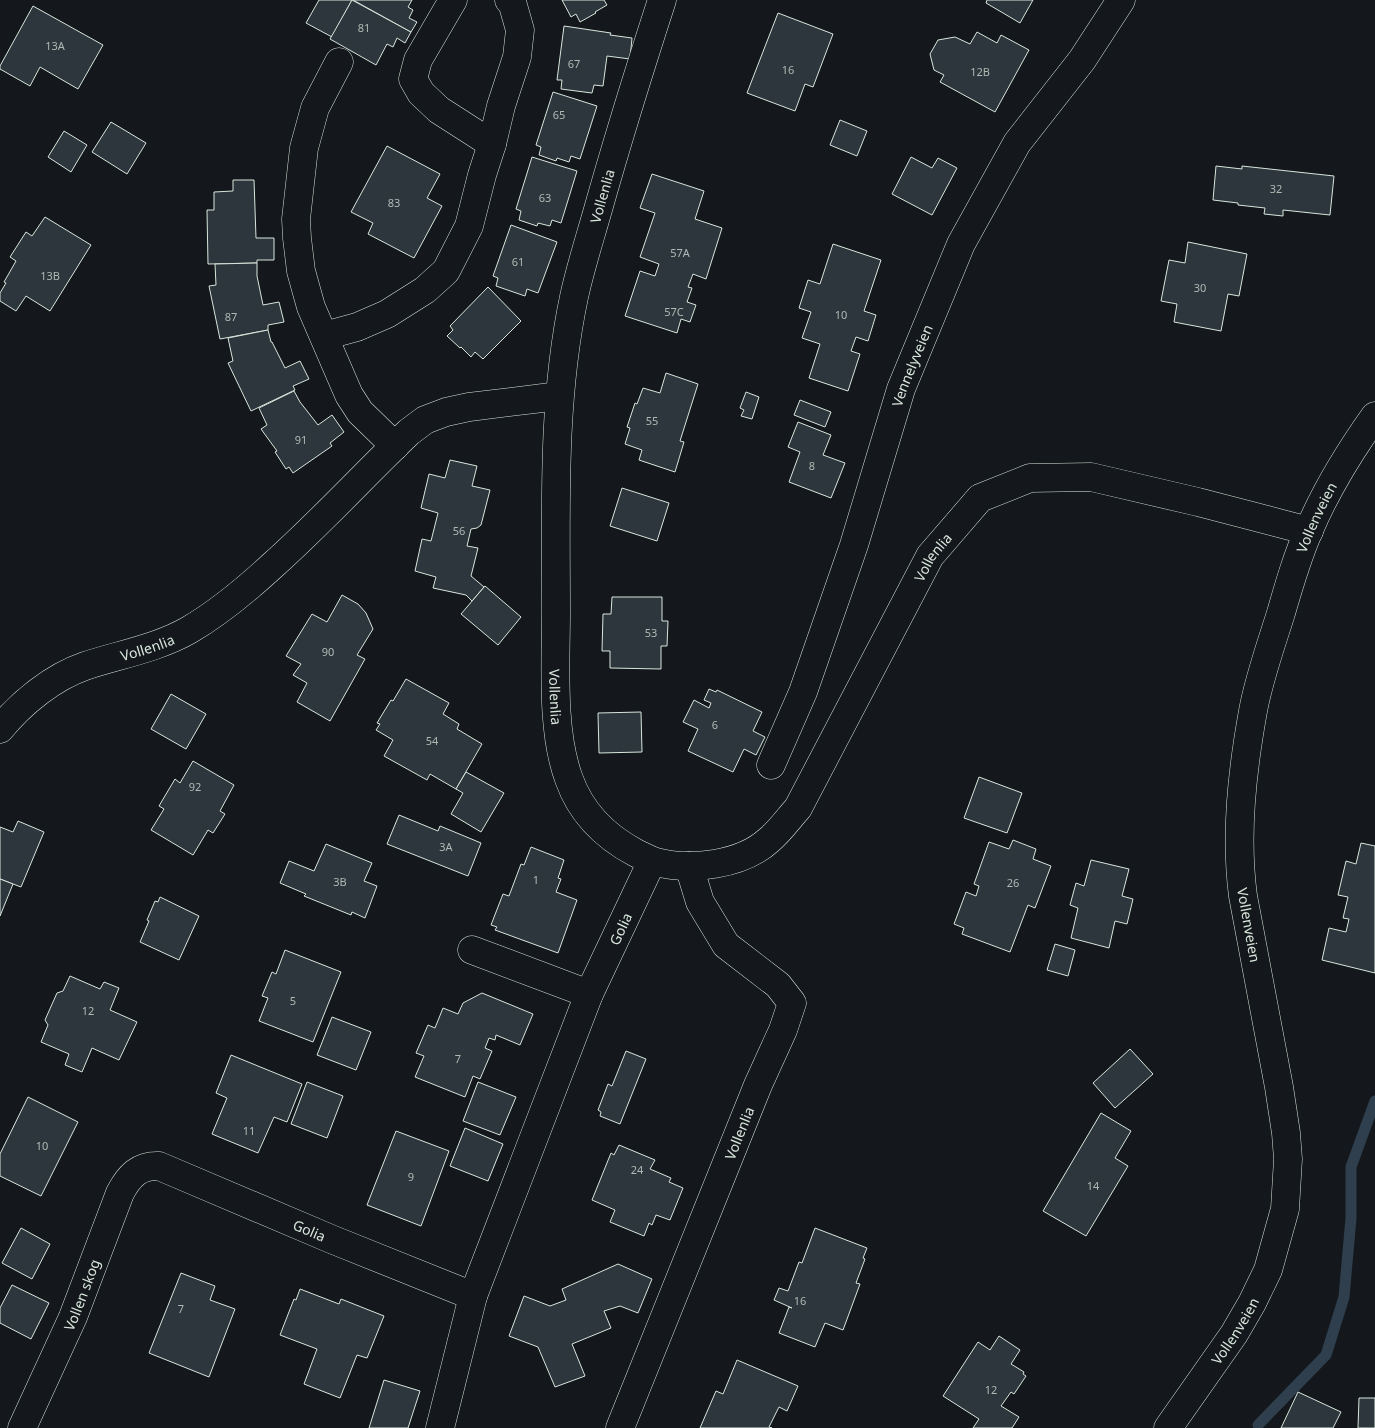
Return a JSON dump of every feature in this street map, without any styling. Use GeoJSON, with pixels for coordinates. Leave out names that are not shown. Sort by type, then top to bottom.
{"type":"FeatureCollection","features":[{"type":"Feature","properties":{"kind":"street"},"geometry":{"type":"LineString","coordinates":[[453,0],[418,60],[414,79],[421,93],[439,110],[492,144]]}},
{"type":"Feature","properties":{"kind":"street"},"geometry":{"type":"LineString","coordinates":[[324,336],[357,327],[387,314],[425,290],[446,271],[469,226],[501,106],[517,57],[520,30],[510,0]]}},
{"type":"Feature","properties":{"kind":"street","name":"Vollenlia"},"geometry":{"type":"LineString","coordinates":[[662,0],[623,123],[574,296],[559,396],[556,449],[556,698],[562,756],[575,794],[588,816],[622,846],[652,861],[670,865],[689,866],[732,861],[757,849],[769,840],[798,808],[930,556],[980,498],[1030,478],[1091,477],[1309,531]]}},
{"type":"Feature","properties":{"kind":"street","name":"Vennelyveien"},"geometry":{"type":"LineString","coordinates":[[771,765],[803,692],[848,563],[901,388],[961,244],[1018,143],[1082,60],[1121,0]]}},
{"type":"Feature","properties":{"kind":"street"},"geometry":{"type":"LineString","coordinates":[[339,62],[314,108],[304,148],[296,219],[296,238],[301,271],[311,308],[349,396],[360,412],[395,446]]}},
{"type":"Feature","properties":{"kind":"street","name":"Vollenlia"},"geometry":{"type":"LineString","coordinates":[[0,728],[41,690],[61,676],[84,666],[130,653],[187,631],[228,604],[297,543],[409,432],[425,420],[446,412],[469,407],[559,396]]}},
{"type":"Feature","properties":{"kind":"street","name":"Vollenveien"},"geometry":{"type":"LineString","coordinates":[[1168,1428],[1234,1334],[1252,1303],[1268,1270],[1285,1209],[1288,1159],[1286,1134],[1239,868],[1239,836],[1244,777],[1253,710],[1268,652],[1309,531],[1343,465],[1375,416]]}},
{"type":"Feature","properties":{"kind":"street","name":"Golia"},"geometry":{"type":"LineString","coordinates":[[440,1428],[473,1296],[589,994],[652,861]]}},
{"type":"Feature","properties":{"kind":"street","name":"Vollenlia"},"geometry":{"type":"LineString","coordinates":[[620,1428],[758,1085],[784,1030],[792,1003],[778,985],[726,945],[700,902],[689,866]]}},
{"type":"Feature","properties":{"kind":"street"},"geometry":{"type":"LineString","coordinates":[[472,950],[589,994]]}},
{"type":"Feature","properties":{"kind":"street","name":"Golia"},"geometry":{"type":"LineString","coordinates":[[146,1166],[159,1166],[331,1239],[473,1296]]}},
{"type":"Feature","properties":{"kind":"street","name":"Vollen skog"},"geometry":{"type":"LineString","coordinates":[[22,1428],[74,1317],[120,1193],[130,1178],[146,1166]]}},
{"type":"Feature","properties":{"kind":"building"},"geometry":{"type":"Polygon","coordinates":[[[319,0],[352,0],[332,37],[306,23],[319,0]]]}},
{"type":"Feature","properties":{"kind":"building"},"geometry":{"type":"Polygon","coordinates":[[[352,0],[411,32],[405,43],[397,38],[393,47],[387,44],[376,65],[330,39],[352,0]]]}},
{"type":"Feature","properties":{"kind":"building"},"geometry":{"type":"Polygon","coordinates":[[[353,0],[412,0],[408,7],[413,10],[409,18],[417,22],[411,32],[353,0]]]}},
{"type":"Feature","properties":{"kind":"building"},"geometry":{"type":"Polygon","coordinates":[[[562,0],[604,0],[607,5],[580,22],[576,14],[571,17],[562,0]]]}},
{"type":"Feature","properties":{"kind":"building"},"geometry":{"type":"Polygon","coordinates":[[[987,0],[1033,0],[1020,23],[986,3],[987,0]]]}},
{"type":"Feature","properties":{"kind":"building"},"geometry":{"type":"Polygon","coordinates":[[[33,6],[103,45],[78,89],[40,67],[30,86],[0,69],[33,6]]]}},
{"type":"Feature","properties":{"kind":"building"},"geometry":{"type":"Polygon","coordinates":[[[778,13],[833,34],[813,87],[805,84],[795,111],[747,93],[778,13]]]}},
{"type":"Feature","properties":{"kind":"building"},"geometry":{"type":"Polygon","coordinates":[[[564,26],[632,38],[630,59],[607,56],[603,86],[594,85],[592,93],[561,89],[562,80],[557,80],[564,26]]]}},
{"type":"Feature","properties":{"kind":"building"},"geometry":{"type":"Polygon","coordinates":[[[977,32],[997,43],[1001,35],[1029,50],[995,112],[940,82],[944,75],[934,70],[930,54],[938,40],[955,37],[970,44],[977,32]]]}},
{"type":"Feature","properties":{"kind":"building"},"geometry":{"type":"Polygon","coordinates":[[[553,92],[597,106],[580,159],[571,156],[569,162],[557,158],[556,161],[539,155],[541,147],[536,145],[553,92]]]}},
{"type":"Feature","properties":{"kind":"building"},"geometry":{"type":"Polygon","coordinates":[[[840,120],[867,131],[857,156],[830,145],[840,120]]]}},
{"type":"Feature","properties":{"kind":"building"},"geometry":{"type":"Polygon","coordinates":[[[111,122],[146,143],[127,174],[92,152],[111,122]]]}},
{"type":"Feature","properties":{"kind":"building"},"geometry":{"type":"Polygon","coordinates":[[[64,131],[87,145],[71,172],[48,157],[64,131]]]}},
{"type":"Feature","properties":{"kind":"building"},"geometry":{"type":"Polygon","coordinates":[[[387,146],[440,174],[427,198],[442,206],[414,258],[368,234],[373,223],[351,212],[387,146]]]}},
{"type":"Feature","properties":{"kind":"building"},"geometry":{"type":"Polygon","coordinates":[[[532,157],[577,171],[561,223],[552,220],[550,226],[538,223],[537,226],[519,220],[521,211],[516,209],[532,157]]]}},
{"type":"Feature","properties":{"kind":"building"},"geometry":{"type":"Polygon","coordinates":[[[911,157],[932,168],[938,158],[957,168],[932,215],[892,194],[911,157]]]}},
{"type":"Feature","properties":{"kind":"building"},"geometry":{"type":"Polygon","coordinates":[[[1216,166],[1242,169],[1242,166],[1334,176],[1330,215],[1283,210],[1283,216],[1264,214],[1265,208],[1213,200],[1216,166]]]}},
{"type":"Feature","properties":{"kind":"building"},"geometry":{"type":"Polygon","coordinates":[[[652,174],[704,191],[695,219],[722,228],[706,279],[693,274],[688,287],[692,288],[687,302],[696,305],[690,322],[681,319],[677,333],[625,316],[640,271],[655,276],[659,264],[640,257],[655,213],[640,208],[652,174]]]}},
{"type":"Feature","properties":{"kind":"building"},"geometry":{"type":"Polygon","coordinates":[[[233,180],[254,180],[256,238],[274,238],[274,260],[257,260],[257,263],[208,264],[207,210],[214,210],[214,192],[233,191],[233,180]]]}},
{"type":"Feature","properties":{"kind":"building"},"geometry":{"type":"Polygon","coordinates":[[[45,217],[91,245],[50,311],[26,296],[16,311],[0,301],[0,293],[6,283],[4,282],[16,261],[10,257],[26,232],[32,236],[45,217]]]}},
{"type":"Feature","properties":{"kind":"building"},"geometry":{"type":"Polygon","coordinates":[[[511,225],[557,242],[538,293],[527,289],[525,296],[496,286],[498,278],[493,276],[511,225]]]}},
{"type":"Feature","properties":{"kind":"building"},"geometry":{"type":"Polygon","coordinates":[[[1188,242],[1247,254],[1239,296],[1228,294],[1221,331],[1174,322],[1177,304],[1161,301],[1169,260],[1185,263],[1188,242]]]}},
{"type":"Feature","properties":{"kind":"building"},"geometry":{"type":"Polygon","coordinates":[[[833,244],[881,260],[864,311],[876,315],[868,341],[856,337],[851,351],[860,354],[848,391],[809,378],[820,344],[802,338],[811,312],[799,308],[808,280],[820,284],[833,244]]]}},
{"type":"Feature","properties":{"kind":"building"},"geometry":{"type":"Polygon","coordinates":[[[257,263],[257,276],[263,305],[279,302],[284,322],[268,325],[268,330],[220,339],[209,286],[216,285],[215,264],[257,263]]]}},
{"type":"Feature","properties":{"kind":"building"},"geometry":{"type":"Polygon","coordinates":[[[488,287],[521,321],[483,359],[475,352],[471,357],[447,336],[453,330],[450,326],[488,287]]]}},
{"type":"Feature","properties":{"kind":"building"},"geometry":{"type":"Polygon","coordinates":[[[268,330],[271,342],[285,368],[300,361],[309,379],[293,386],[295,390],[251,411],[228,363],[233,361],[228,338],[268,330]]]}},
{"type":"Feature","properties":{"kind":"building"},"geometry":{"type":"Polygon","coordinates":[[[666,373],[698,384],[680,441],[684,442],[675,472],[639,460],[642,450],[625,444],[630,428],[627,427],[635,403],[637,404],[643,388],[660,393],[666,373]]]}},
{"type":"Feature","properties":{"kind":"building"},"geometry":{"type":"Polygon","coordinates":[[[294,391],[318,425],[332,415],[344,432],[330,443],[332,446],[293,473],[289,467],[286,469],[275,452],[277,451],[261,429],[267,425],[259,408],[294,391]]]}},
{"type":"Feature","properties":{"kind":"building"},"geometry":{"type":"Polygon","coordinates":[[[746,392],[759,397],[752,419],[741,416],[744,410],[740,408],[746,392]]]}},
{"type":"Feature","properties":{"kind":"building"},"geometry":{"type":"Polygon","coordinates":[[[800,400],[831,412],[825,427],[794,415],[800,400]]]}},
{"type":"Feature","properties":{"kind":"building"},"geometry":{"type":"Polygon","coordinates":[[[798,422],[831,435],[823,455],[845,463],[831,498],[789,482],[800,452],[788,447],[798,422]]]}},
{"type":"Feature","properties":{"kind":"building"},"geometry":{"type":"Polygon","coordinates":[[[450,460],[477,466],[472,486],[490,490],[481,525],[471,529],[467,546],[478,548],[471,576],[484,587],[472,601],[466,595],[433,588],[436,577],[415,571],[422,539],[431,541],[438,513],[421,508],[429,474],[445,478],[450,460]]]}},
{"type":"Feature","properties":{"kind":"building"},"geometry":{"type":"Polygon","coordinates":[[[622,488],[669,503],[657,541],[610,526],[622,488]]]}},
{"type":"Feature","properties":{"kind":"building"},"geometry":{"type":"Polygon","coordinates":[[[485,586],[521,617],[498,645],[461,614],[485,586]]]}},
{"type":"Feature","properties":{"kind":"building"},"geometry":{"type":"Polygon","coordinates":[[[342,595],[358,604],[366,613],[373,629],[357,655],[365,659],[330,721],[297,702],[307,683],[293,675],[301,664],[286,656],[312,614],[327,622],[342,595]]]}},
{"type":"Feature","properties":{"kind":"building"},"geometry":{"type":"Polygon","coordinates":[[[612,597],[662,597],[662,621],[668,621],[667,646],[661,646],[661,669],[610,668],[610,651],[602,651],[603,614],[611,614],[612,597]]]}},
{"type":"Feature","properties":{"kind":"building"},"geometry":{"type":"Polygon","coordinates":[[[406,679],[449,703],[443,714],[459,724],[457,729],[482,744],[456,789],[430,774],[427,780],[384,756],[393,740],[376,730],[380,724],[377,723],[406,679]]]}},
{"type":"Feature","properties":{"kind":"building"},"geometry":{"type":"Polygon","coordinates":[[[709,689],[716,692],[717,690],[762,712],[753,731],[765,737],[756,755],[744,749],[733,772],[688,751],[698,729],[683,722],[694,700],[709,708],[711,703],[704,700],[709,689]]]}},
{"type":"Feature","properties":{"kind":"building"},"geometry":{"type":"Polygon","coordinates":[[[171,694],[206,714],[186,749],[151,729],[171,694]]]}},
{"type":"Feature","properties":{"kind":"building"},"geometry":{"type":"Polygon","coordinates":[[[641,712],[642,752],[599,753],[598,713],[641,712]]]}},
{"type":"Feature","properties":{"kind":"building"},"geometry":{"type":"Polygon","coordinates":[[[193,761],[234,785],[220,811],[225,814],[213,833],[208,830],[193,855],[151,830],[164,809],[159,806],[175,779],[180,783],[193,761]]]}},
{"type":"Feature","properties":{"kind":"building"},"geometry":{"type":"Polygon","coordinates":[[[466,772],[504,793],[481,832],[451,814],[463,793],[456,789],[466,772]]]}},
{"type":"Feature","properties":{"kind":"building"},"geometry":{"type":"Polygon","coordinates":[[[979,777],[1022,793],[1007,833],[964,818],[979,777]]]}},
{"type":"Feature","properties":{"kind":"building"},"geometry":{"type":"Polygon","coordinates":[[[399,815],[438,831],[440,826],[481,843],[468,876],[387,844],[399,815]]]}},
{"type":"Feature","properties":{"kind":"building"},"geometry":{"type":"Polygon","coordinates":[[[18,821],[44,832],[21,887],[0,879],[0,827],[13,832],[18,821]]]}},
{"type":"Feature","properties":{"kind":"building"},"geometry":{"type":"Polygon","coordinates":[[[1013,840],[1036,849],[1033,859],[1051,866],[1035,908],[1028,905],[1010,952],[962,934],[964,928],[954,924],[966,892],[976,896],[979,886],[974,884],[989,842],[1009,849],[1013,840]]]}},
{"type":"Feature","properties":{"kind":"building"},"geometry":{"type":"Polygon","coordinates":[[[1361,843],[1375,846],[1375,973],[1322,960],[1329,928],[1346,932],[1349,919],[1343,918],[1348,897],[1338,895],[1346,861],[1356,864],[1361,843]]]}},
{"type":"Feature","properties":{"kind":"building"},"geometry":{"type":"Polygon","coordinates":[[[326,844],[372,863],[364,881],[377,886],[365,918],[352,912],[351,915],[304,896],[306,894],[280,883],[289,861],[314,871],[326,844]]]}},
{"type":"Feature","properties":{"kind":"building"},"geometry":{"type":"Polygon","coordinates":[[[531,847],[564,860],[558,878],[561,879],[556,892],[577,900],[558,953],[495,930],[497,927],[491,925],[503,894],[509,896],[521,864],[524,865],[531,847]]]}},
{"type":"Feature","properties":{"kind":"building"},"geometry":{"type":"Polygon","coordinates":[[[1091,860],[1129,869],[1122,896],[1133,899],[1127,924],[1115,921],[1109,948],[1071,938],[1078,908],[1070,905],[1076,883],[1084,886],[1091,860]]]}},
{"type":"Feature","properties":{"kind":"building"},"geometry":{"type":"Polygon","coordinates":[[[0,879],[13,884],[0,916],[0,879]]]}},
{"type":"Feature","properties":{"kind":"building"},"geometry":{"type":"Polygon","coordinates":[[[160,897],[199,916],[179,960],[140,942],[155,901],[158,902],[160,897]]]}},
{"type":"Feature","properties":{"kind":"building"},"geometry":{"type":"Polygon","coordinates":[[[1055,944],[1075,950],[1068,976],[1047,970],[1055,944]]]}},
{"type":"Feature","properties":{"kind":"building"},"geometry":{"type":"Polygon","coordinates":[[[285,950],[341,972],[313,1042],[259,1021],[268,998],[262,996],[272,972],[276,974],[285,950]]]}},
{"type":"Feature","properties":{"kind":"building"},"geometry":{"type":"Polygon","coordinates":[[[70,976],[100,989],[104,982],[119,988],[110,1010],[137,1022],[119,1060],[92,1048],[82,1072],[65,1065],[69,1054],[41,1042],[48,1025],[45,1020],[57,993],[63,991],[70,976]]]}},
{"type":"Feature","properties":{"kind":"building"},"geometry":{"type":"Polygon","coordinates":[[[482,993],[533,1014],[520,1045],[496,1035],[495,1040],[489,1038],[485,1048],[492,1051],[480,1079],[473,1076],[465,1097],[415,1077],[424,1056],[416,1053],[428,1025],[435,1028],[443,1008],[458,1014],[463,1003],[482,993]]]}},
{"type":"Feature","properties":{"kind":"building"},"geometry":{"type":"Polygon","coordinates":[[[332,1017],[371,1032],[356,1070],[317,1055],[332,1017]]]}},
{"type":"Feature","properties":{"kind":"building"},"geometry":{"type":"Polygon","coordinates":[[[1130,1049],[1153,1074],[1115,1108],[1093,1083],[1130,1049]]]}},
{"type":"Feature","properties":{"kind":"building"},"geometry":{"type":"Polygon","coordinates":[[[626,1051],[646,1059],[620,1124],[600,1116],[601,1112],[598,1110],[608,1084],[612,1086],[626,1051]]]}},
{"type":"Feature","properties":{"kind":"building"},"geometry":{"type":"Polygon","coordinates":[[[231,1055],[302,1084],[287,1122],[274,1117],[258,1153],[212,1134],[227,1098],[216,1093],[231,1055]]]}},
{"type":"Feature","properties":{"kind":"building"},"geometry":{"type":"Polygon","coordinates":[[[307,1082],[343,1096],[327,1138],[291,1124],[307,1082]]]}},
{"type":"Feature","properties":{"kind":"building"},"geometry":{"type":"Polygon","coordinates":[[[478,1082],[516,1097],[500,1135],[463,1121],[478,1082]]]}},
{"type":"Feature","properties":{"kind":"building"},"geometry":{"type":"Polygon","coordinates":[[[28,1097],[78,1122],[41,1196],[0,1176],[0,1154],[28,1097]]]}},
{"type":"Feature","properties":{"kind":"building"},"geometry":{"type":"Polygon","coordinates":[[[1101,1113],[1131,1131],[1115,1158],[1128,1166],[1086,1236],[1043,1211],[1101,1113]]]}},
{"type":"Feature","properties":{"kind":"building"},"geometry":{"type":"Polygon","coordinates":[[[465,1128],[503,1144],[488,1181],[450,1166],[465,1128]]]}},
{"type":"Feature","properties":{"kind":"building"},"geometry":{"type":"Polygon","coordinates":[[[396,1131],[449,1151],[421,1226],[367,1205],[396,1131]]]}},
{"type":"Feature","properties":{"kind":"building"},"geometry":{"type":"Polygon","coordinates":[[[619,1145],[655,1160],[650,1169],[671,1178],[669,1182],[683,1188],[670,1220],[656,1215],[652,1225],[649,1223],[644,1236],[610,1222],[615,1210],[592,1200],[611,1153],[614,1155],[619,1145]]]}},
{"type":"Feature","properties":{"kind":"building"},"geometry":{"type":"Polygon","coordinates":[[[21,1228],[50,1244],[32,1279],[2,1263],[21,1228]]]}},
{"type":"Feature","properties":{"kind":"building"},"geometry":{"type":"Polygon","coordinates":[[[815,1228],[867,1248],[856,1283],[860,1284],[843,1330],[825,1323],[815,1347],[779,1333],[789,1307],[792,1308],[774,1300],[779,1288],[788,1291],[799,1262],[802,1263],[815,1228]]]}},
{"type":"Feature","properties":{"kind":"building"},"geometry":{"type":"Polygon","coordinates":[[[618,1264],[652,1279],[638,1313],[620,1306],[604,1311],[611,1328],[572,1344],[585,1376],[555,1387],[538,1347],[509,1336],[524,1296],[550,1306],[566,1300],[562,1289],[618,1264]]]}},
{"type":"Feature","properties":{"kind":"building"},"geometry":{"type":"Polygon","coordinates":[[[181,1273],[215,1286],[210,1300],[235,1309],[209,1377],[149,1353],[181,1273]]]}},
{"type":"Feature","properties":{"kind":"building"},"geometry":{"type":"Polygon","coordinates":[[[12,1285],[49,1303],[31,1339],[0,1323],[0,1308],[12,1285]]]}},
{"type":"Feature","properties":{"kind":"building"},"geometry":{"type":"Polygon","coordinates":[[[300,1289],[339,1304],[341,1299],[384,1316],[367,1358],[357,1355],[340,1398],[304,1384],[317,1349],[280,1335],[294,1299],[296,1300],[300,1289]]]}},
{"type":"Feature","properties":{"kind":"building"},"geometry":{"type":"Polygon","coordinates":[[[999,1336],[1020,1350],[1011,1364],[1024,1372],[1023,1374],[1026,1376],[1014,1394],[1011,1392],[1001,1406],[1019,1417],[1012,1428],[973,1428],[979,1419],[943,1396],[978,1342],[990,1350],[999,1336]]]}},
{"type":"Feature","properties":{"kind":"building"},"geometry":{"type":"Polygon","coordinates":[[[737,1360],[798,1386],[787,1411],[779,1407],[769,1427],[772,1428],[700,1428],[716,1391],[723,1394],[737,1360]]]}},
{"type":"Feature","properties":{"kind":"building"},"geometry":{"type":"Polygon","coordinates":[[[384,1380],[420,1391],[408,1428],[369,1428],[384,1380]]]}},
{"type":"Feature","properties":{"kind":"building"},"geometry":{"type":"Polygon","coordinates":[[[1298,1392],[1341,1412],[1333,1428],[1281,1428],[1298,1392]]]}},
{"type":"Feature","properties":{"kind":"building"},"geometry":{"type":"Polygon","coordinates":[[[1359,1398],[1375,1398],[1375,1428],[1358,1428],[1359,1398]]]}},
{"type":"Feature","properties":{"kind":"waterway"},"geometry":{"type":"LineString","coordinates":[[1258,1425],[1326,1355],[1344,1297],[1351,1218],[1351,1167],[1375,1101]]}}]}
